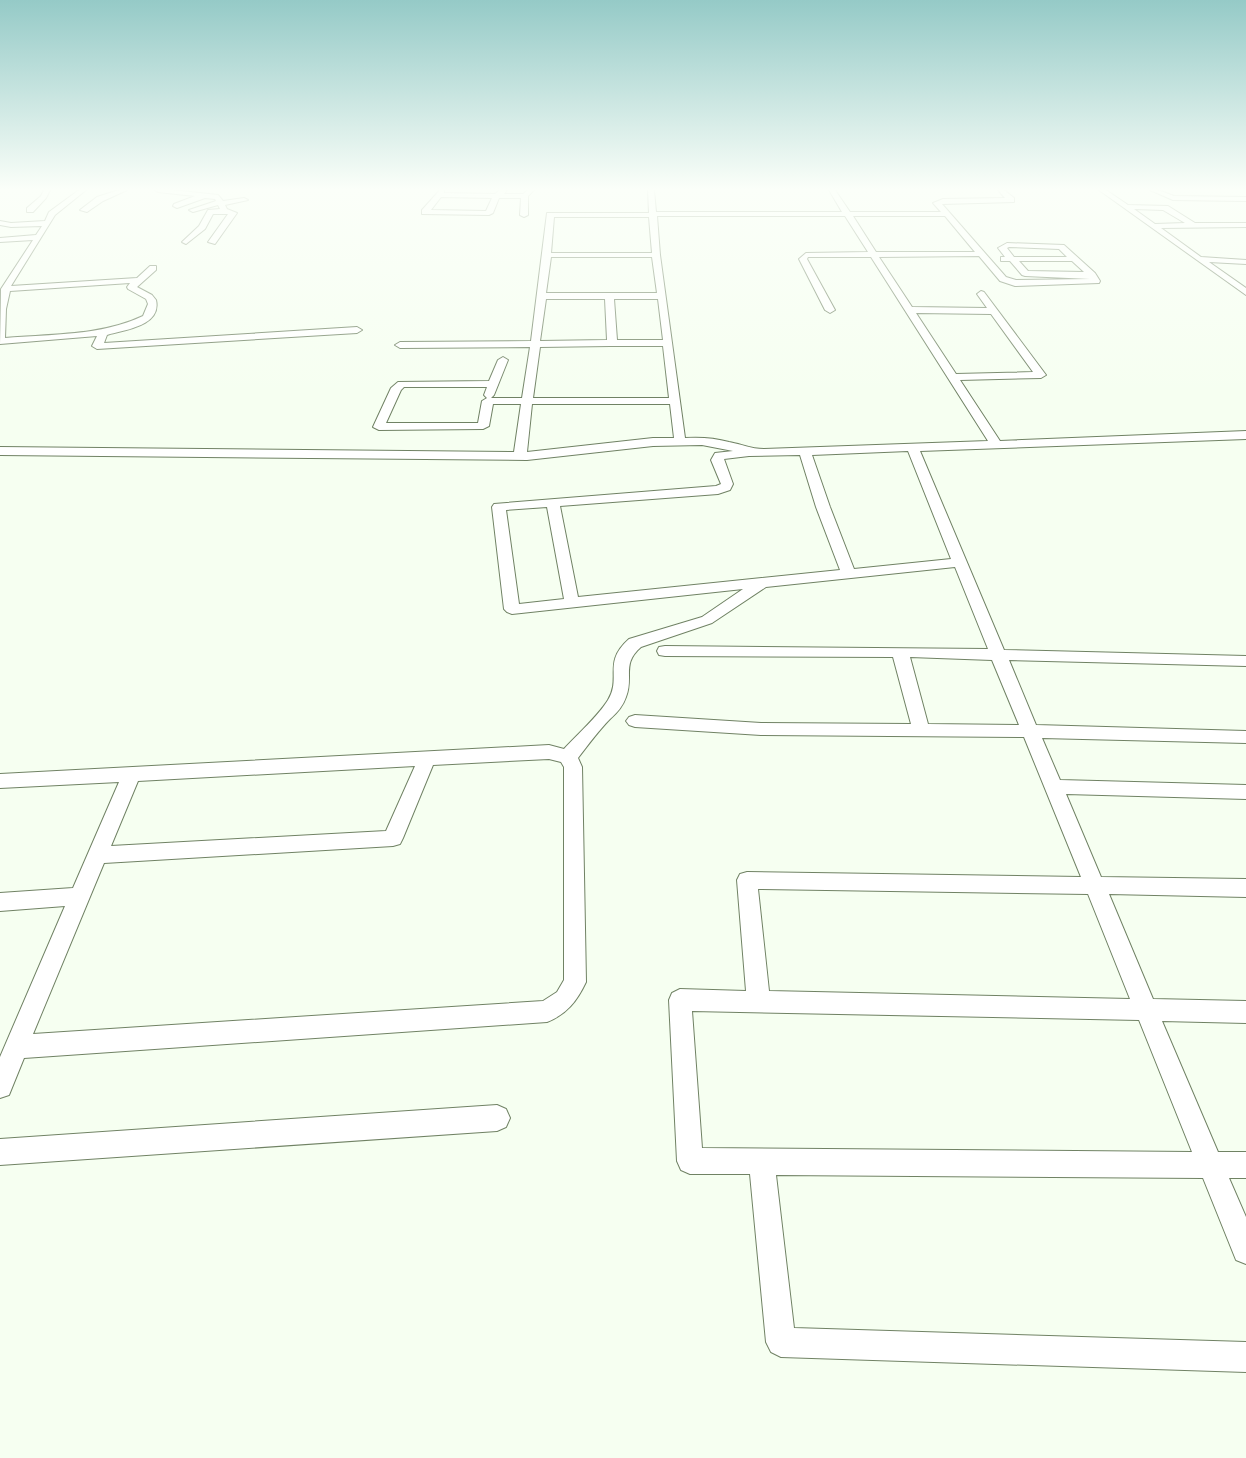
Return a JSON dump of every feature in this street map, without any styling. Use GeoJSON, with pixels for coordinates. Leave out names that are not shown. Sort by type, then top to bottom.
{"type":"FeatureCollection","features":[{"type":"Feature","properties":{"kind":"street"},"geometry":{"type":"LineString","coordinates":[[25,258],[5,289],[1,309],[0,339],[103,332],[132,325],[146,318],[152,300],[147,294],[131,287],[153,268]]}},
{"type":"Feature","properties":{"kind":"street"},"geometry":{"type":"LineString","coordinates":[[520,456],[547,258]]}},
{"type":"Feature","properties":{"kind":"street"},"geometry":{"type":"LineString","coordinates":[[656,258],[680,441]]}},
{"type":"Feature","properties":{"kind":"street"},"geometry":{"type":"LineString","coordinates":[[804,258],[830,310]]}},
{"type":"Feature","properties":{"kind":"street"},"geometry":{"type":"LineString","coordinates":[[877,258],[996,444]]}},
{"type":"Feature","properties":{"kind":"street"},"geometry":{"type":"LineString","coordinates":[[985,258],[1003,279],[1008,282],[1093,283],[1096,281],[1075,259],[1002,258]]}},
{"type":"Feature","properties":{"kind":"street"},"geometry":{"type":"LineString","coordinates":[[1011,259],[1025,273],[1031,275],[1092,275]]}},
{"type":"Feature","properties":{"kind":"street"},"geometry":{"type":"LineString","coordinates":[[1199,259],[1246,262]]}},
{"type":"Feature","properties":{"kind":"street"},"geometry":{"type":"LineString","coordinates":[[1199,259],[1246,292]]}},
{"type":"Feature","properties":{"kind":"street"},"geometry":{"type":"LineString","coordinates":[[1212,268],[1232,262]]}},
{"type":"Feature","properties":{"kind":"street"},"geometry":{"type":"LineString","coordinates":[[5,289],[139,280]]}},
{"type":"Feature","properties":{"kind":"street"},"geometry":{"type":"LineString","coordinates":[[952,377],[1041,375],[981,294]]}},
{"type":"Feature","properties":{"kind":"street"},"geometry":{"type":"LineString","coordinates":[[543,296],[662,296]]}},
{"type":"Feature","properties":{"kind":"street"},"geometry":{"type":"LineString","coordinates":[[609,296],[612,344]]}},
{"type":"Feature","properties":{"kind":"street"},"geometry":{"type":"LineString","coordinates":[[910,310],[994,310]]}},
{"type":"Feature","properties":{"kind":"street"},"geometry":{"type":"LineString","coordinates":[[103,332],[97,346],[357,330]]}},
{"type":"Feature","properties":{"kind":"street"},"geometry":{"type":"LineString","coordinates":[[400,345],[667,343]]}},
{"type":"Feature","properties":{"kind":"street"},"geometry":{"type":"LineString","coordinates":[[492,384],[402,384],[396,388],[379,426],[483,426],[492,384],[503,360]]}},
{"type":"Feature","properties":{"kind":"street"},"geometry":{"type":"LineString","coordinates":[[488,401],[675,400]]}},
{"type":"Feature","properties":{"kind":"street"},"geometry":{"type":"LineString","coordinates":[[959,562],[512,609],[499,507],[718,490],[725,488],[727,484],[717,460],[719,456],[748,452],[805,452],[1246,435]]}},
{"type":"Feature","properties":{"kind":"street"},"geometry":{"type":"LineString","coordinates":[[0,452],[520,456],[653,442],[680,441],[717,442],[748,452]]}},
{"type":"Feature","properties":{"kind":"street"},"geometry":{"type":"LineString","coordinates":[[912,447],[1246,1250]]}},
{"type":"Feature","properties":{"kind":"street"},"geometry":{"type":"LineString","coordinates":[[805,452],[823,507],[849,574]]}},
{"type":"Feature","properties":{"kind":"street"},"geometry":{"type":"LineString","coordinates":[[552,503],[572,603]]}},
{"type":"Feature","properties":{"kind":"street"},"geometry":{"type":"LineString","coordinates":[[568,756],[619,696],[621,661],[627,649],[635,643],[707,620],[762,583]]}},
{"type":"Feature","properties":{"kind":"street"},"geometry":{"type":"LineString","coordinates":[[665,651],[900,652],[1246,661]]}},
{"type":"Feature","properties":{"kind":"street"},"geometry":{"type":"LineString","coordinates":[[900,652],[921,730]]}},
{"type":"Feature","properties":{"kind":"street"},"geometry":{"type":"LineString","coordinates":[[636,720],[761,728],[1030,731],[1246,737]]}},
{"type":"Feature","properties":{"kind":"street"},"geometry":{"type":"LineString","coordinates":[[0,781],[549,752],[568,756]]}},
{"type":"Feature","properties":{"kind":"street"},"geometry":{"type":"LineString","coordinates":[[17,1047],[547,1011],[565,999],[575,982],[573,768],[568,756]]}},
{"type":"Feature","properties":{"kind":"street"},"geometry":{"type":"LineString","coordinates":[[98,855],[394,838],[428,758]]}},
{"type":"Feature","properties":{"kind":"street"},"geometry":{"type":"LineString","coordinates":[[0,1086],[132,773]]}},
{"type":"Feature","properties":{"kind":"street"},"geometry":{"type":"LineString","coordinates":[[1053,787],[1246,792]]}},
{"type":"Feature","properties":{"kind":"street"},"geometry":{"type":"LineString","coordinates":[[759,1003],[747,880],[1246,888]]}},
{"type":"Feature","properties":{"kind":"street"},"geometry":{"type":"LineString","coordinates":[[0,902],[81,896]]}},
{"type":"Feature","properties":{"kind":"street"},"geometry":{"type":"LineString","coordinates":[[1246,1012],[680,1000],[690,1161],[1246,1165]]}},
{"type":"Feature","properties":{"kind":"street"},"geometry":{"type":"LineString","coordinates":[[0,1152],[497,1118]]}},
{"type":"Feature","properties":{"kind":"street"},"geometry":{"type":"LineString","coordinates":[[762,1162],[781,1342],[1246,1358]]}}]}
